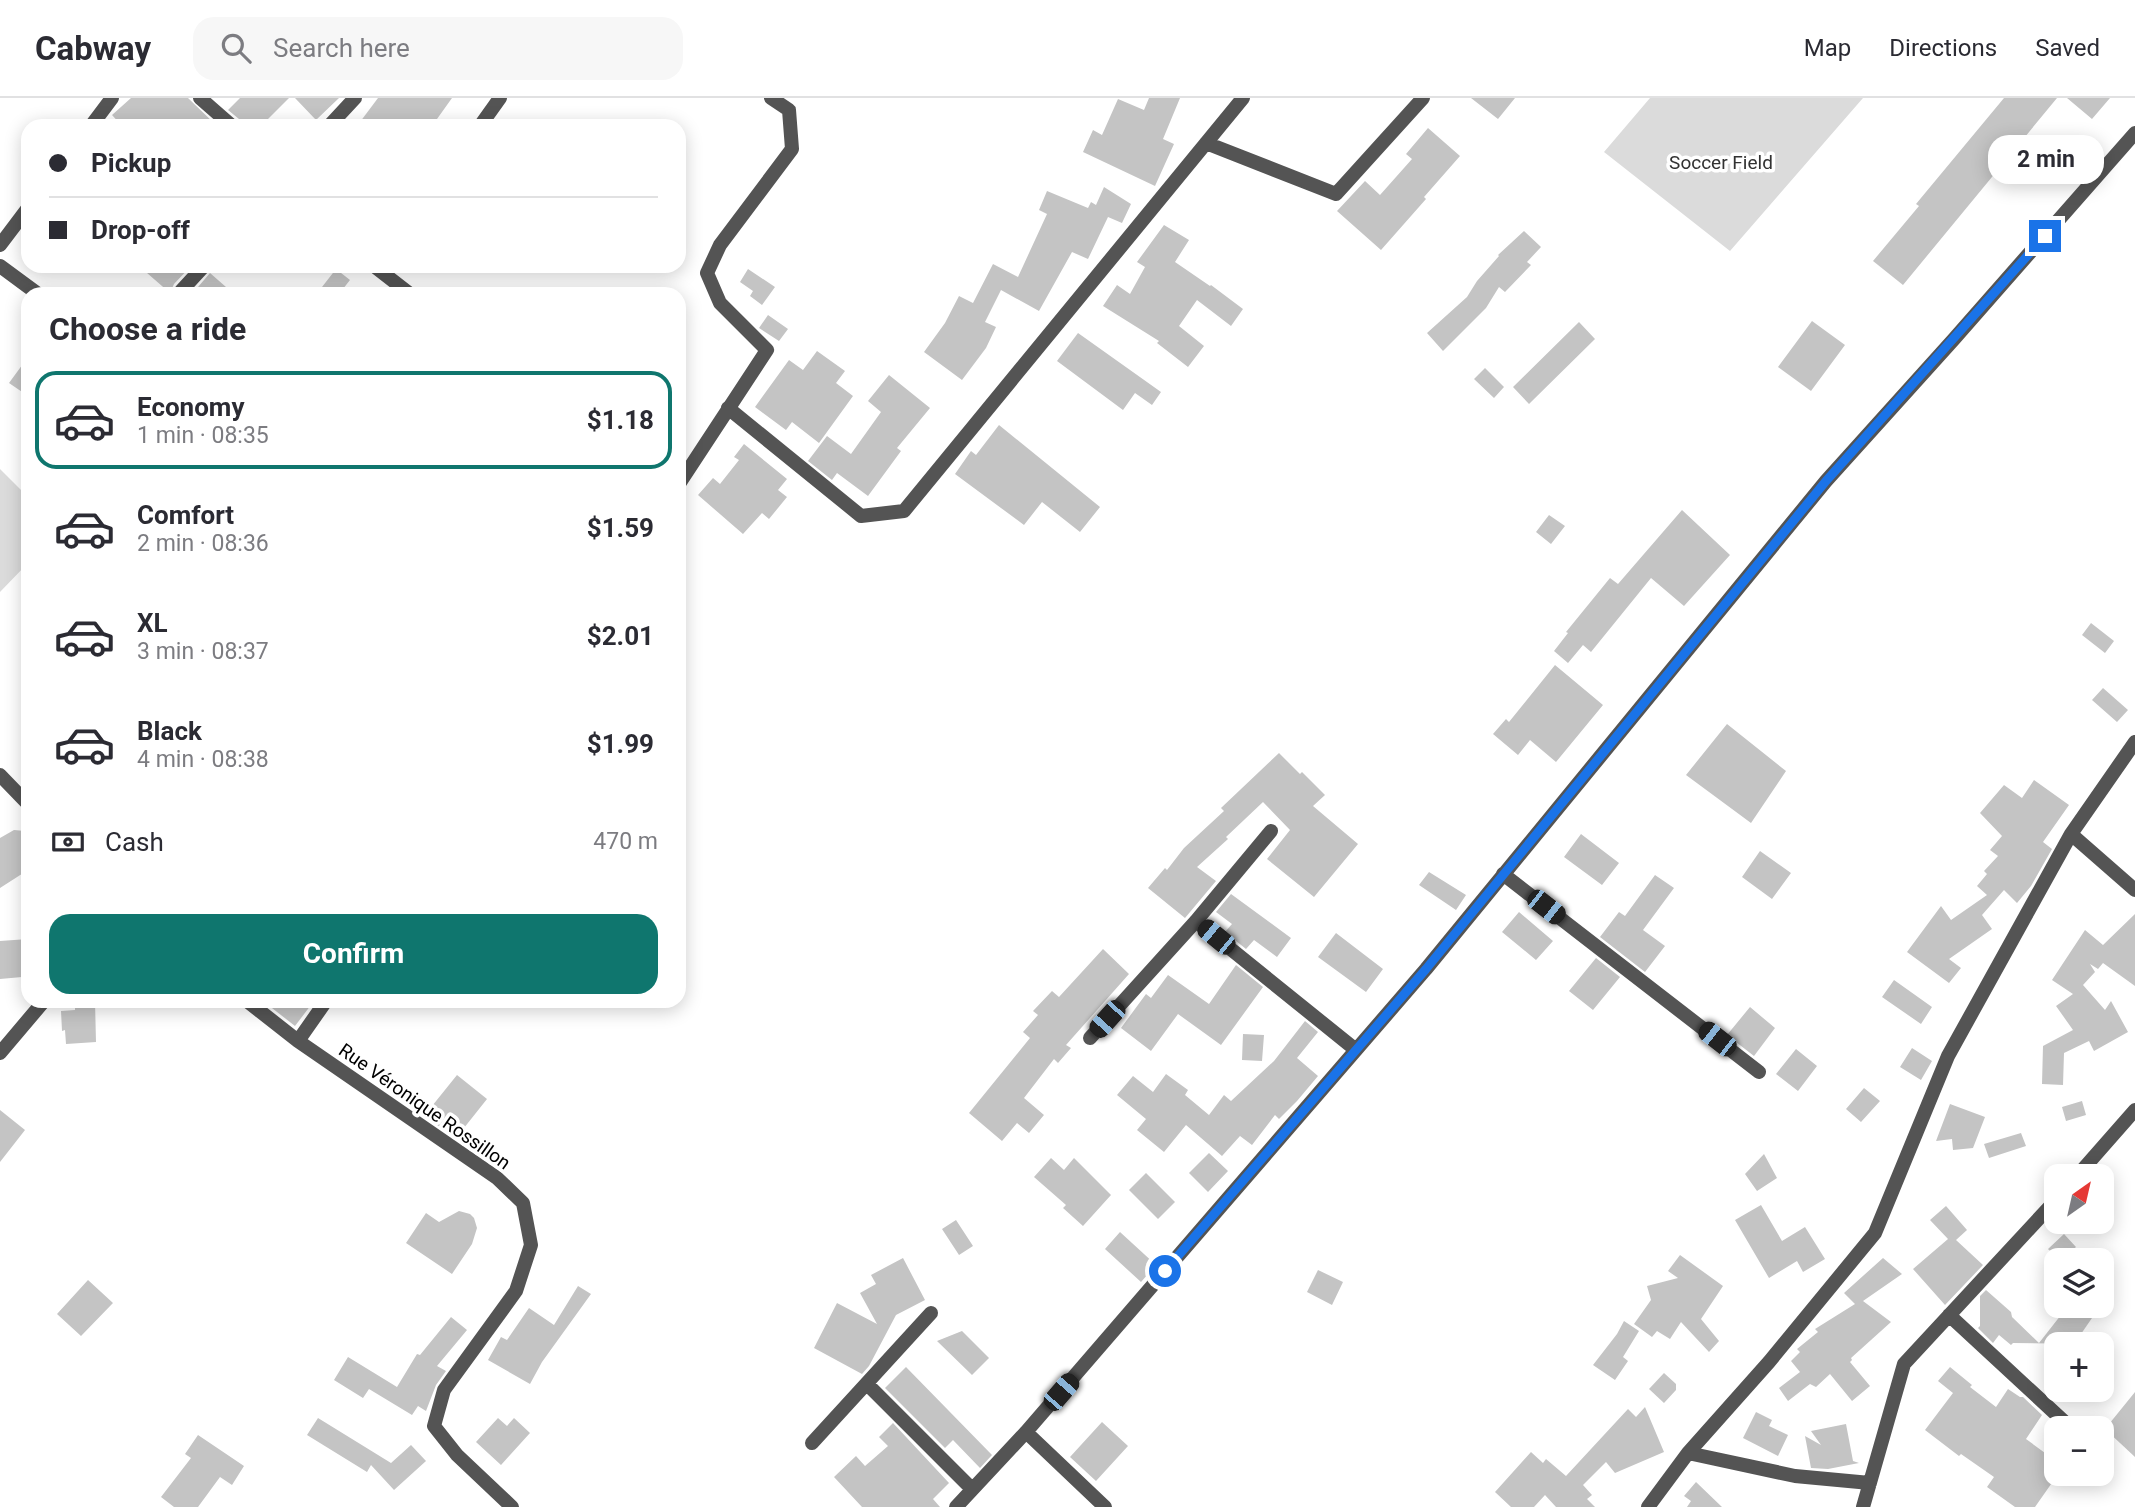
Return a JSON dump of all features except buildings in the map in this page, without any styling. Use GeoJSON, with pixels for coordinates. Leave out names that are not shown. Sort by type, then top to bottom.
{"type":"FeatureCollection","features":[{"type":"Feature","properties":{"kind":"street"},"geometry":{"type":"LineString","coordinates":[[96,119],[112,98]]}},
{"type":"Feature","properties":{"kind":"street"},"geometry":{"type":"LineString","coordinates":[[200,98],[224,119]]}},
{"type":"Feature","properties":{"kind":"street"},"geometry":{"type":"LineString","coordinates":[[336,119],[355,98]]}},
{"type":"Feature","properties":{"kind":"street"},"geometry":{"type":"LineString","coordinates":[[485,119],[500,98]]}},
{"type":"Feature","properties":{"kind":"street"},"geometry":{"type":"LineString","coordinates":[[686,473],[767,350],[720,303],[708,273],[720,245],[792,149],[789,110],[771,98]]}},
{"type":"Feature","properties":{"kind":"street"},"geometry":{"type":"LineString","coordinates":[[728,408],[861,516],[904,511],[1243,98]]}},
{"type":"Feature","properties":{"kind":"street"},"geometry":{"type":"LineString","coordinates":[[1206,144],[1336,194],[1423,98]]}},
{"type":"Feature","properties":{"kind":"street"},"geometry":{"type":"LineString","coordinates":[[956,1507],[1026,1432],[1356,1050],[1826,481],[2135,133]]}},
{"type":"Feature","properties":{"kind":"street"},"geometry":{"type":"LineString","coordinates":[[0,245],[21,217]]}},
{"type":"Feature","properties":{"kind":"street"},"geometry":{"type":"LineString","coordinates":[[0,266],[28,287]]}},
{"type":"Feature","properties":{"kind":"street"},"geometry":{"type":"LineString","coordinates":[[185,287],[198,273]]}},
{"type":"Feature","properties":{"kind":"street"},"geometry":{"type":"LineString","coordinates":[[386,273],[402,287]]}},
{"type":"Feature","properties":{"kind":"street"},"geometry":{"type":"LineString","coordinates":[[1648,1507],[1688,1453],[1769,1362],[1875,1233],[1948,1056],[2071,834],[2135,742]]}},
{"type":"Feature","properties":{"kind":"street"},"geometry":{"type":"LineString","coordinates":[[2,781],[21,798]]}},
{"type":"Feature","properties":{"kind":"street"},"geometry":{"type":"LineString","coordinates":[[1090,1038],[1196,921],[1271,831]]}},
{"type":"Feature","properties":{"kind":"street"},"geometry":{"type":"LineString","coordinates":[[2071,834],[2135,890]]}},
{"type":"Feature","properties":{"kind":"street"},"geometry":{"type":"LineString","coordinates":[[1503,874],[1759,1072]]}},
{"type":"Feature","properties":{"kind":"street"},"geometry":{"type":"LineString","coordinates":[[1196,921],[1356,1050]]}},
{"type":"Feature","properties":{"kind":"street"},"geometry":{"type":"LineString","coordinates":[[0,1053],[38,1008]]}},
{"type":"Feature","properties":{"kind":"street","name":"Rue Véronique Rossillon"},"geometry":{"type":"LineString","coordinates":[[256,1008],[298,1041],[497,1178],[523,1203],[531,1245],[516,1291],[444,1390],[434,1426],[457,1455],[512,1507]]}},
{"type":"Feature","properties":{"kind":"street"},"geometry":{"type":"LineString","coordinates":[[298,1041],[321,1008]]}},
{"type":"Feature","properties":{"kind":"street"},"geometry":{"type":"LineString","coordinates":[[2088,1164],[2135,1110]]}},
{"type":"Feature","properties":{"kind":"street"},"geometry":{"type":"LineString","coordinates":[[1863,1507],[1904,1364],[2044,1213]]}},
{"type":"Feature","properties":{"kind":"street"},"geometry":{"type":"LineString","coordinates":[[812,1443],[931,1313]]}},
{"type":"Feature","properties":{"kind":"street"},"geometry":{"type":"LineString","coordinates":[[1949,1315],[2058,1416]]}},
{"type":"Feature","properties":{"kind":"street"},"geometry":{"type":"LineString","coordinates":[[867,1384],[972,1489]]}},
{"type":"Feature","properties":{"kind":"street"},"geometry":{"type":"LineString","coordinates":[[1026,1432],[1105,1507]]}},
{"type":"Feature","properties":{"kind":"street"},"geometry":{"type":"LineString","coordinates":[[1688,1453],[1795,1476],[1870,1483]]}},
{"type":"Feature","properties":{"kind":"green space","name":"Soccer Field"},"geometry":{"type":"Polygon","coordinates":[[[1650,98],[1863,98],[1730,251],[1604,152],[1650,98]]]}},
{"type":"Feature","properties":{"kind":"green space"},"geometry":{"type":"Polygon","coordinates":[[[0,469],[21,490],[21,570],[0,592],[0,469]]]}},
{"type":"Feature","properties":{"kind":"route"},"geometry":{"type":"LineString","coordinates":[[1165,1271],[1426,969],[1826,481],[2045,236]]}}]}
